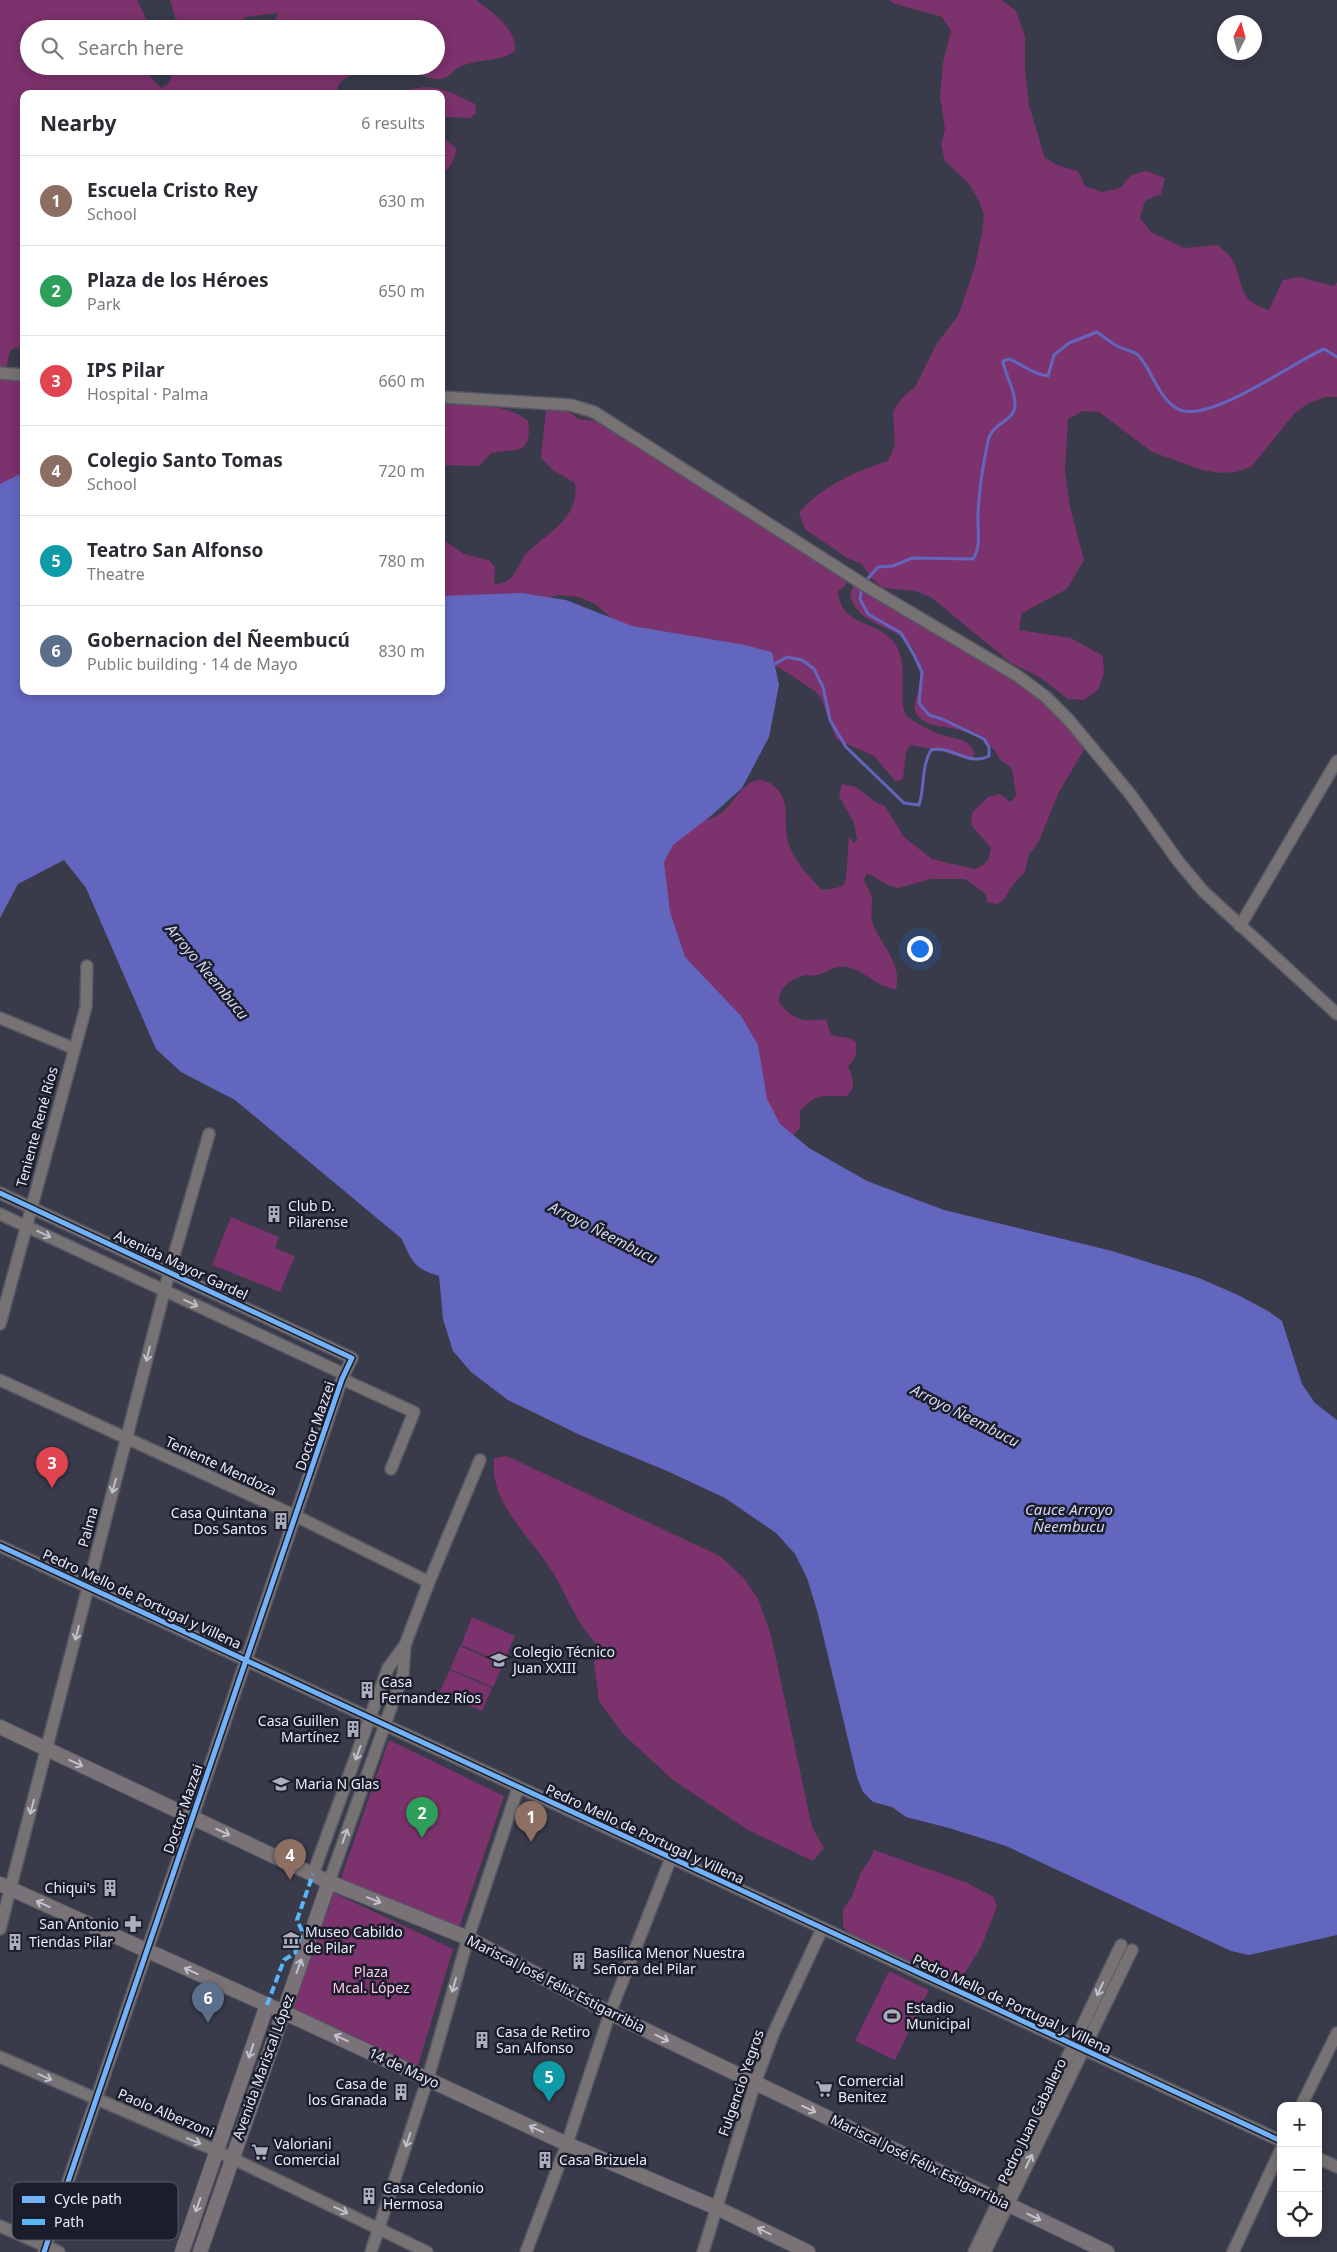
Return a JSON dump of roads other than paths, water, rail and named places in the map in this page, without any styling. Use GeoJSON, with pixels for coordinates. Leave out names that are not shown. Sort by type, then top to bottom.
{"type":"FeatureCollection","features":[{"type":"Feature","properties":{"kind":"main road","name":"Mariscal José Félix Estigarribia"},"geometry":{"type":"LineString","coordinates":[[0,1727],[329,1882],[468,1938],[610,2013],[1107,2252]]}},
{"type":"Feature","properties":{"kind":"main road","name":"Avenida Mariscal López"},"geometry":{"type":"LineString","coordinates":[[200,2252],[231,2158],[329,1882]]}},
{"type":"Feature","properties":{"kind":"main road","name":"14 de Mayo"},"geometry":{"type":"LineString","coordinates":[[5,1886],[428,2078],[567,2144],[717,2208],[808,2252]]}},
{"type":"Feature","properties":{"kind":"main road","name":"Avenida Mariscal López"},"geometry":{"type":"LineString","coordinates":[[182,2252],[267,2005]]}},
{"type":"Feature","properties":{"kind":"street"},"geometry":{"type":"LineString","coordinates":[[0,373],[20,375]]}},
{"type":"Feature","properties":{"kind":"street"},"geometry":{"type":"LineString","coordinates":[[445,396],[571,405],[594,412],[848,575],[1018,676],[1046,697],[1069,720],[1132,795],[1178,861],[1203,891],[1337,1014]]}},
{"type":"Feature","properties":{"kind":"street"},"geometry":{"type":"LineString","coordinates":[[1240,926],[1337,761]]}},
{"type":"Feature","properties":{"kind":"street","name":"Teniente René Ríos"},"geometry":{"type":"LineString","coordinates":[[0,1324],[73,1048],[86,1007],[87,966]]}},
{"type":"Feature","properties":{"kind":"street"},"geometry":{"type":"LineString","coordinates":[[0,1018],[73,1048]]}},
{"type":"Feature","properties":{"kind":"street","name":"Palma"},"geometry":{"type":"LineString","coordinates":[[0,1929],[5,1886],[47,1749],[164,1290],[209,1134]]}},
{"type":"Feature","properties":{"kind":"street","name":"Avenida Mayor Gardel"},"geometry":{"type":"LineString","coordinates":[[0,1193],[352,1358]]}},
{"type":"Feature","properties":{"kind":"street"},"geometry":{"type":"LineString","coordinates":[[0,1214],[164,1290],[414,1412],[391,1469]]}},
{"type":"Feature","properties":{"kind":"street","name":"Doctor Mazzei"},"geometry":{"type":"LineString","coordinates":[[67,2182],[343,1377],[352,1358]]}},
{"type":"Feature","properties":{"kind":"street","name":"Teniente Mendoza"},"geometry":{"type":"LineString","coordinates":[[0,1380],[296,1516],[429,1582]]}},
{"type":"Feature","properties":{"kind":"street"},"geometry":{"type":"LineString","coordinates":[[313,1874],[388,1668],[405,1645],[480,1460]]}},
{"type":"Feature","properties":{"kind":"street","name":"Pedro Mello de Portugal y Villena"},"geometry":{"type":"LineString","coordinates":[[0,1546],[89,1585],[247,1662],[1277,2138]]}},
{"type":"Feature","properties":{"kind":"street"},"geometry":{"type":"LineString","coordinates":[[329,1882],[403,1674],[405,1645]]}},
{"type":"Feature","properties":{"kind":"street"},"geometry":{"type":"LineString","coordinates":[[370,2252],[428,2078],[468,1938],[518,1788]]}},
{"type":"Feature","properties":{"kind":"street"},"geometry":{"type":"LineString","coordinates":[[526,2252],[567,2144],[610,2013],[671,1858]]}},
{"type":"Feature","properties":{"kind":"street","name":"Fulgencio Yegros"},"geometry":{"type":"LineString","coordinates":[[703,2252],[755,2083],[774,2032],[822,1929]]}},
{"type":"Feature","properties":{"kind":"street","name":"Pedro Juan Caballero"},"geometry":{"type":"LineString","coordinates":[[974,2252],[1003,2201],[1126,1948]]}},
{"type":"Feature","properties":{"kind":"street"},"geometry":{"type":"LineString","coordinates":[[1304,2102],[1337,2033]]}},
{"type":"Feature","properties":{"kind":"street"},"geometry":{"type":"LineString","coordinates":[[1311,2102],[1337,2044]]}},
{"type":"Feature","properties":{"kind":"street","name":"Paolo Alberzoni"},"geometry":{"type":"LineString","coordinates":[[0,2057],[95,2100],[217,2151],[428,2252]]}},
{"type":"Feature","properties":{"kind":"street"},"geometry":{"type":"LineString","coordinates":[[1233,2252],[1277,2158]]}},
{"type":"Feature","properties":{"kind":"street"},"geometry":{"type":"LineString","coordinates":[[1322,2160],[1337,2167]]}},
{"type":"Feature","properties":{"kind":"street"},"geometry":{"type":"LineString","coordinates":[[1240,2252],[1277,2174]]}},
{"type":"Feature","properties":{"kind":"street","name":"Pedro Juan Caballero"},"geometry":{"type":"LineString","coordinates":[[986,2252],[1003,2201]]}},
{"type":"Feature","properties":{"kind":"street"},"geometry":{"type":"LineString","coordinates":[[0,2226],[12,2232]]}},
{"type":"Feature","properties":{"kind":"street"},"geometry":{"type":"LineString","coordinates":[[27,2240],[45,2249],[59,2252]]}},
{"type":"Feature","properties":{"kind":"water","name":"Cauce Arroyo Ñeembucu"},"geometry":{"type":"Polygon","coordinates":[[[20,474],[20,695],[445,695],[445,596],[521,593],[566,600],[632,626],[745,645],[772,652],[779,685],[769,737],[742,788],[712,815],[673,845],[664,862],[670,912],[685,957],[741,1016],[758,1045],[767,1099],[780,1124],[809,1148],[867,1181],[944,1210],[1112,1251],[1199,1278],[1238,1295],[1282,1321],[1302,1384],[1315,1403],[1337,1420],[1337,1935],[1249,1955],[1231,1951],[1006,1846],[906,1817],[892,1807],[873,1802],[863,1792],[857,1777],[818,1614],[807,1578],[795,1554],[776,1533],[725,1498],[667,1471],[580,1435],[508,1400],[471,1372],[453,1351],[443,1319],[439,1276],[419,1267],[411,1259],[402,1239],[235,1100],[181,1072],[156,1049],[86,888],[64,860],[18,884],[0,918],[0,484],[20,474]]]}},
{"type":"Feature","properties":{"kind":"waterway"},"geometry":{"type":"LineString","coordinates":[[771,666],[787,657],[802,660],[814,669],[823,687],[830,720],[846,747],[904,803],[919,805],[924,770],[931,750],[946,750],[967,758],[982,759],[989,756],[989,747],[984,739],[942,719],[929,715],[919,703],[922,672],[914,655],[901,633],[868,614],[860,599],[862,585],[878,567],[893,566],[912,558],[973,559],[978,543],[979,496],[988,441],[994,430],[1011,416],[1015,406],[1014,394],[1003,361],[1009,359],[1033,372],[1048,376],[1054,355],[1069,343],[1097,332],[1121,348],[1137,354],[1144,362],[1165,398],[1178,409],[1192,412],[1209,408],[1251,390],[1324,349],[1337,357]]}},
{"type":"Feature","properties":{"kind":"place","name":"Club D. Pilarense"},"geometry":{"type":"Point","coordinates":[274,1214]}},
{"type":"Feature","properties":{"kind":"place","name":"IPS Pilar"},"geometry":{"type":"Point","coordinates":[52,1488]}},
{"type":"Feature","properties":{"kind":"place","name":"Casa Quintana Dos Santos"},"geometry":{"type":"Point","coordinates":[281,1521]}},
{"type":"Feature","properties":{"kind":"place","name":"Colegio Técnico Juan XXIII"},"geometry":{"type":"Point","coordinates":[499,1660]}},
{"type":"Feature","properties":{"kind":"place","name":"Casa Fernandez Ríos"},"geometry":{"type":"Point","coordinates":[367,1690]}},
{"type":"Feature","properties":{"kind":"place","name":"Casa Guillen Martínez"},"geometry":{"type":"Point","coordinates":[353,1729]}},
{"type":"Feature","properties":{"kind":"place","name":"Maria N Glas"},"geometry":{"type":"Point","coordinates":[281,1784]}},
{"type":"Feature","properties":{"kind":"place","name":"Plaza de los Héroes"},"geometry":{"type":"Point","coordinates":[422,1838]}},
{"type":"Feature","properties":{"kind":"place","name":"Escuela Cristo Rey"},"geometry":{"type":"Point","coordinates":[531,1842]}},
{"type":"Feature","properties":{"kind":"place","name":"Colegio Santo Tomas"},"geometry":{"type":"Point","coordinates":[290,1880]}},
{"type":"Feature","properties":{"kind":"place","name":"Chiqui's"},"geometry":{"type":"Point","coordinates":[110,1888]}},
{"type":"Feature","properties":{"kind":"place","name":"San Antonio"},"geometry":{"type":"Point","coordinates":[133,1924]}},
{"type":"Feature","properties":{"kind":"place","name":"Museo Cabildo de Pilar"},"geometry":{"type":"Point","coordinates":[291,1940]}},
{"type":"Feature","properties":{"kind":"place","name":"Tiendas Pilar"},"geometry":{"type":"Point","coordinates":[15,1942]}},
{"type":"Feature","properties":{"kind":"place","name":"Basílica Menor Nuestra Señora del Pilar"},"geometry":{"type":"Point","coordinates":[579,1961]}},
{"type":"Feature","properties":{"kind":"place","name":"Estadio Municipal"},"geometry":{"type":"Point","coordinates":[892,2016]}},
{"type":"Feature","properties":{"kind":"place","name":"Gobernacion del Ñeembucú"},"geometry":{"type":"Point","coordinates":[208,2023]}},
{"type":"Feature","properties":{"kind":"place","name":"Casa de Retiro San Alfonso"},"geometry":{"type":"Point","coordinates":[482,2040]}},
{"type":"Feature","properties":{"kind":"place","name":"Comercial Benitez"},"geometry":{"type":"Point","coordinates":[824,2089]}},
{"type":"Feature","properties":{"kind":"place","name":"Casa de los Granada"},"geometry":{"type":"Point","coordinates":[401,2092]}},
{"type":"Feature","properties":{"kind":"place","name":"Teatro San Alfonso"},"geometry":{"type":"Point","coordinates":[549,2102]}},
{"type":"Feature","properties":{"kind":"place","name":"Valoriani Comercial"},"geometry":{"type":"Point","coordinates":[260,2152]}},
{"type":"Feature","properties":{"kind":"place","name":"Casa Brizuela"},"geometry":{"type":"Point","coordinates":[545,2160]}},
{"type":"Feature","properties":{"kind":"place","name":"Casa Celedonio Hermosa"},"geometry":{"type":"Point","coordinates":[369,2196]}},
{"type":"Feature","properties":{"kind":"water label","name":"Arroyo Ñeembucu"},"geometry":{"type":"Point","coordinates":[207,972]}},
{"type":"Feature","properties":{"kind":"water label","name":"Arroyo Ñeembucu"},"geometry":{"type":"Point","coordinates":[603,1233]}},
{"type":"Feature","properties":{"kind":"water label","name":"Arroyo Ñeembucu"},"geometry":{"type":"Point","coordinates":[965,1416]}},
{"type":"Feature","properties":{"kind":"park label","name":"Plaza Mcal. López"},"geometry":{"type":"Point","coordinates":[371,1980]}}]}
